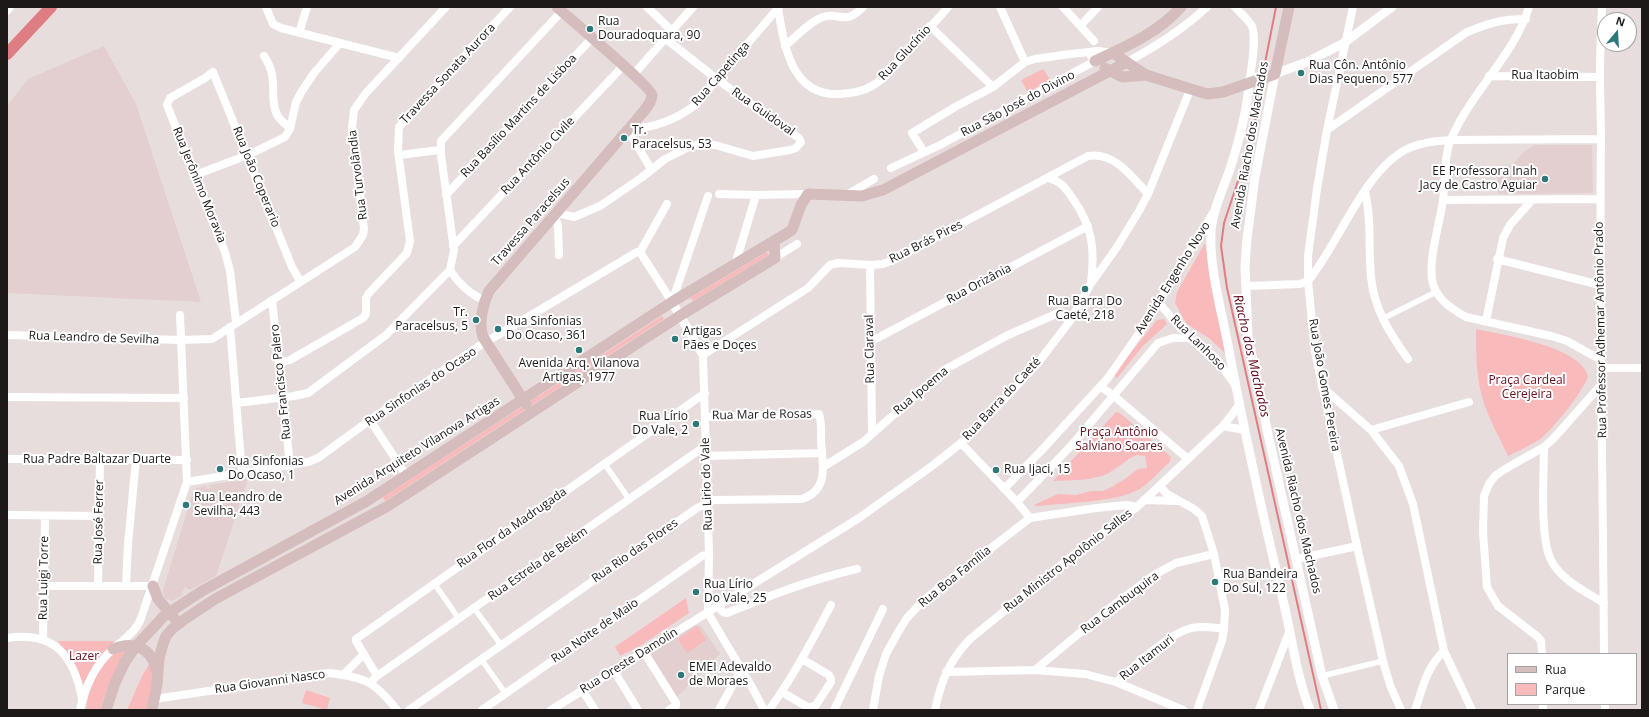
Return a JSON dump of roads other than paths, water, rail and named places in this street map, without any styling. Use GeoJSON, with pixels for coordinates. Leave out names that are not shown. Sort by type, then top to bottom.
{"type":"FeatureCollection","features":[{"type":"Feature","properties":{"kind":"main road","name":"Rua São José do Divino"},"geometry":{"type":"LineString","coordinates":[[1093,56],[1113,53],[1164,24],[1181,7]]}},
{"type":"Feature","properties":{"kind":"main road","name":"Avenida Riacho dos Machados"},"geometry":{"type":"LineString","coordinates":[[1271,76],[1289,7]]}},
{"type":"Feature","properties":{"kind":"main road"},"geometry":{"type":"LineString","coordinates":[[560,9],[633,75]]}},
{"type":"Feature","properties":{"kind":"main road"},"geometry":{"type":"LineString","coordinates":[[1113,53],[1146,75],[1190,90],[1212,94],[1251,84],[1271,76]]}},
{"type":"Feature","properties":{"kind":"main road"},"geometry":{"type":"LineString","coordinates":[[1093,56],[1110,71],[1125,77],[1146,75]]}},
{"type":"Feature","properties":{"kind":"main road","name":"Rua São José do Divino"},"geometry":{"type":"LineString","coordinates":[[808,194],[862,196],[873,194],[897,183],[1127,62]]}},
{"type":"Feature","properties":{"kind":"main road","name":"Travessa Paracelsus"},"geometry":{"type":"LineString","coordinates":[[486,343],[481,331],[484,300],[489,291],[650,103],[652,96],[651,92],[633,75]]}},
{"type":"Feature","properties":{"kind":"main road","name":"Avenida Arquiteto Vilanova Artigas"},"geometry":{"type":"LineString","coordinates":[[106,710],[115,683],[136,646],[170,612],[202,591],[367,500],[672,302],[792,230],[801,205],[808,194]]}},
{"type":"Feature","properties":{"kind":"main road"},"geometry":{"type":"LineString","coordinates":[[152,710],[155,699],[159,658],[166,636],[172,629],[215,599],[388,506],[681,315],[776,258],[774,241]]}},
{"type":"Feature","properties":{"kind":"main road"},"geometry":{"type":"LineString","coordinates":[[486,343],[532,412]]}},
{"type":"Feature","properties":{"kind":"main road"},"geometry":{"type":"LineString","coordinates":[[153,586],[158,599],[175,619],[172,629]]}},
{"type":"Feature","properties":{"kind":"main road"},"geometry":{"type":"LineString","coordinates":[[112,649],[120,646],[136,646],[146,651],[150,654],[154,661],[158,674]]}},
{"type":"Feature","properties":{"kind":"street"},"geometry":{"type":"LineString","coordinates":[[7,11],[10,7]]}},
{"type":"Feature","properties":{"kind":"street"},"geometry":{"type":"LineString","coordinates":[[266,7],[273,24],[281,28],[399,58]]}},
{"type":"Feature","properties":{"kind":"street"},"geometry":{"type":"LineString","coordinates":[[299,33],[307,7]]}},
{"type":"Feature","properties":{"kind":"street","name":"Rua Turvolândia"},"geometry":{"type":"LineString","coordinates":[[181,340],[212,339],[355,247],[363,235],[364,221],[352,128],[354,110],[359,102],[446,7]]}},
{"type":"Feature","properties":{"kind":"street","name":"Travessa Sonata Aurora"},"geometry":{"type":"LineString","coordinates":[[279,363],[290,360],[363,318],[366,314],[366,298],[369,293],[407,253],[410,240],[399,155],[398,130],[401,124],[510,7]]}},
{"type":"Feature","properties":{"kind":"street"},"geometry":{"type":"LineString","coordinates":[[647,7],[672,31]]}},
{"type":"Feature","properties":{"kind":"street"},"geometry":{"type":"LineString","coordinates":[[633,75],[693,7]]}},
{"type":"Feature","properties":{"kind":"street"},"geometry":{"type":"LineString","coordinates":[[779,7],[785,46],[820,18],[830,16],[846,18],[858,12],[862,7]]}},
{"type":"Feature","properties":{"kind":"street","name":"Rua Capetinga"},"geometry":{"type":"LineString","coordinates":[[628,129],[644,128],[659,124],[683,114],[694,106],[718,80],[779,7]]}},
{"type":"Feature","properties":{"kind":"street","name":"Rua Glucínio"},"geometry":{"type":"LineString","coordinates":[[785,46],[796,74],[811,87],[833,94],[852,93],[874,86],[886,75],[948,7]]}},
{"type":"Feature","properties":{"kind":"street"},"geometry":{"type":"LineString","coordinates":[[1000,7],[1025,62]]}},
{"type":"Feature","properties":{"kind":"street"},"geometry":{"type":"LineString","coordinates":[[1063,7],[1094,41]]}},
{"type":"Feature","properties":{"kind":"street"},"geometry":{"type":"LineString","coordinates":[[1081,25],[1098,7]]}},
{"type":"Feature","properties":{"kind":"street"},"geometry":{"type":"LineString","coordinates":[[1127,62],[1168,39],[1181,30],[1207,7]]}},
{"type":"Feature","properties":{"kind":"street","name":"Avenida Engenho Novo"},"geometry":{"type":"LineString","coordinates":[[1004,489],[1101,387],[1159,303],[1215,209],[1230,169],[1241,131],[1251,84],[1254,39],[1251,25],[1235,7]]}},
{"type":"Feature","properties":{"kind":"street","name":"Rua João Gomes Pereira"},"geometry":{"type":"LineString","coordinates":[[1352,7],[1316,189],[1308,256],[1308,281],[1315,352],[1322,387],[1383,661],[1390,685],[1401,710]]}},
{"type":"Feature","properties":{"kind":"street"},"geometry":{"type":"LineString","coordinates":[[1271,76],[1307,62],[1344,43],[1392,7]]}},
{"type":"Feature","properties":{"kind":"street"},"geometry":{"type":"LineString","coordinates":[[1529,7],[1526,19],[1517,35],[1467,110],[1451,140],[1447,156],[1443,200],[1431,272],[1433,284],[1436,292],[1454,311],[1466,317],[1567,341],[1601,364],[1642,368]]}},
{"type":"Feature","properties":{"kind":"street","name":"Rua Professor Adhemar Antônio Prado"},"geometry":{"type":"LineString","coordinates":[[1602,7],[1600,77],[1600,285],[1604,653]]}},
{"type":"Feature","properties":{"kind":"street"},"geometry":{"type":"LineString","coordinates":[[237,403],[282,398],[308,393],[386,335],[450,270],[454,256],[440,143],[560,9]]}},
{"type":"Feature","properties":{"kind":"street"},"geometry":{"type":"LineString","coordinates":[[1327,130],[1467,32],[1492,22],[1507,19],[1526,19]]}},
{"type":"Feature","properties":{"kind":"street"},"geometry":{"type":"LineString","coordinates":[[930,26],[993,87]]}},
{"type":"Feature","properties":{"kind":"street","name":"Rua Basílio Martins de Lisboa"},"geometry":{"type":"LineString","coordinates":[[446,195],[592,38]]}},
{"type":"Feature","properties":{"kind":"street","name":"Rua Guidoval"},"geometry":{"type":"LineString","coordinates":[[651,169],[674,154],[691,146],[703,144],[715,145],[753,156],[790,150],[796,148],[801,142],[799,138],[718,80],[666,39]]}},
{"type":"Feature","properties":{"kind":"street"},"geometry":{"type":"LineString","coordinates":[[195,175],[248,155],[282,140],[290,129],[299,96],[314,73],[340,43]]}},
{"type":"Feature","properties":{"kind":"street"},"geometry":{"type":"LineString","coordinates":[[264,56],[274,78],[275,104],[278,115],[290,129]]}},
{"type":"Feature","properties":{"kind":"street"},"geometry":{"type":"LineString","coordinates":[[924,152],[912,133],[955,107],[993,87],[1025,62],[1035,59],[1093,56]]}},
{"type":"Feature","properties":{"kind":"street","name":"Rua São José do Divino"},"geometry":{"type":"LineString","coordinates":[[891,168],[940,145],[1093,56]]}},
{"type":"Feature","properties":{"kind":"street","name":"Rua Antônio Civile"},"geometry":{"type":"LineString","coordinates":[[453,246],[623,66]]}},
{"type":"Feature","properties":{"kind":"street","name":"Rua João Coperario"},"geometry":{"type":"LineString","coordinates":[[213,72],[248,155],[292,267],[300,281]]}},
{"type":"Feature","properties":{"kind":"street","name":"Rua Jerônimo Moravia"},"geometry":{"type":"LineString","coordinates":[[213,72],[206,78],[170,98],[167,104],[228,262],[242,473]]}},
{"type":"Feature","properties":{"kind":"street","name":"Avenida Riacho dos Machados"},"geometry":{"type":"LineString","coordinates":[[1271,76],[1247,239],[1246,286],[1248,336],[1268,434],[1322,676],[1334,710]]}},
{"type":"Feature","properties":{"kind":"street","name":"Rua Itaobim"},"geometry":{"type":"LineString","coordinates":[[1489,76],[1600,77]]}},
{"type":"Feature","properties":{"kind":"street","name":"Rua Barra do Caeté"},"geometry":{"type":"LineString","coordinates":[[708,613],[859,518],[961,444],[1028,374],[1070,321],[1090,285],[1117,247],[1148,194],[1190,90]]}},
{"type":"Feature","properties":{"kind":"street"},"geometry":{"type":"LineString","coordinates":[[559,255],[556,214],[574,217],[600,206],[641,178],[651,169],[628,129]]}},
{"type":"Feature","properties":{"kind":"street"},"geometry":{"type":"LineString","coordinates":[[1246,286],[1300,284],[1308,281],[1380,170],[1409,148],[1435,141],[1451,140],[1601,139]]}},
{"type":"Feature","properties":{"kind":"street"},"geometry":{"type":"LineString","coordinates":[[938,161],[940,145]]}},
{"type":"Feature","properties":{"kind":"street"},"geometry":{"type":"LineString","coordinates":[[399,155],[440,150]]}},
{"type":"Feature","properties":{"kind":"street","name":"Rua Brás Pires"},"geometry":{"type":"LineString","coordinates":[[703,355],[808,288],[823,270],[830,265],[838,263],[870,265],[884,264],[1088,156],[1104,156],[1119,164],[1148,194]]}},
{"type":"Feature","properties":{"kind":"street"},"geometry":{"type":"LineString","coordinates":[[1062,183],[1064,174],[1071,165]]}},
{"type":"Feature","properties":{"kind":"street"},"geometry":{"type":"LineString","coordinates":[[1048,178],[1062,183],[1083,214],[1088,226],[1091,234],[1093,262],[1090,285]]}},
{"type":"Feature","properties":{"kind":"street"},"geometry":{"type":"LineString","coordinates":[[844,196],[874,179]]}},
{"type":"Feature","properties":{"kind":"street"},"geometry":{"type":"LineString","coordinates":[[1365,192],[1369,208],[1371,277],[1377,307],[1382,319],[1408,359]]}},
{"type":"Feature","properties":{"kind":"street"},"geometry":{"type":"LineString","coordinates":[[719,194],[808,194]]}},
{"type":"Feature","properties":{"kind":"street"},"geometry":{"type":"LineString","coordinates":[[735,265],[756,195]]}},
{"type":"Feature","properties":{"kind":"street"},"geometry":{"type":"LineString","coordinates":[[672,302],[708,196]]}},
{"type":"Feature","properties":{"kind":"street"},"geometry":{"type":"LineString","coordinates":[[1443,200],[1600,199]]}},
{"type":"Feature","properties":{"kind":"street"},"geometry":{"type":"LineString","coordinates":[[1486,321],[1497,260],[1503,238],[1510,225],[1532,200]]}},
{"type":"Feature","properties":{"kind":"street"},"geometry":{"type":"LineString","coordinates":[[666,204],[640,252],[681,315],[703,355]]}},
{"type":"Feature","properties":{"kind":"street","name":"Avenida Riacho dos Machados"},"geometry":{"type":"LineString","coordinates":[[1215,209],[1212,230],[1214,275],[1235,385],[1297,666],[1310,710]]}},
{"type":"Feature","properties":{"kind":"street","name":"Rua Orizânia"},"geometry":{"type":"LineString","coordinates":[[870,342],[1088,226]]}},
{"type":"Feature","properties":{"kind":"street"},"geometry":{"type":"LineString","coordinates":[[776,258],[797,244]]}},
{"type":"Feature","properties":{"kind":"street","name":"Rua Sinfonias do Ocaso"},"geometry":{"type":"LineString","coordinates":[[187,482],[308,462],[318,458],[370,420],[486,343],[637,252],[640,252]]}},
{"type":"Feature","properties":{"kind":"street"},"geometry":{"type":"LineString","coordinates":[[1497,260],[1600,285]]}},
{"type":"Feature","properties":{"kind":"street"},"geometry":{"type":"LineString","coordinates":[[1093,262],[1102,269]]}},
{"type":"Feature","properties":{"kind":"street","name":"Rua Claraval"},"geometry":{"type":"LineString","coordinates":[[870,265],[872,433]]}},
{"type":"Feature","properties":{"kind":"street"},"geometry":{"type":"LineString","coordinates":[[450,270],[459,282],[476,297],[484,300]]}},
{"type":"Feature","properties":{"kind":"street"},"geometry":{"type":"LineString","coordinates":[[680,282],[686,289],[695,288]]}},
{"type":"Feature","properties":{"kind":"street"},"geometry":{"type":"LineString","coordinates":[[1382,319],[1436,292]]}},
{"type":"Feature","properties":{"kind":"street","name":"Rua Francisco Palero"},"geometry":{"type":"LineString","coordinates":[[272,300],[290,465]]}},
{"type":"Feature","properties":{"kind":"street","name":"Rua Lanhoso"},"geometry":{"type":"LineString","coordinates":[[1159,303],[1189,338],[1216,358],[1235,385]]}},
{"type":"Feature","properties":{"kind":"street","name":"Rua Ipoema"},"geometry":{"type":"LineString","coordinates":[[823,467],[863,442],[944,370],[1008,335],[1056,314],[1060,314],[1070,321]]}},
{"type":"Feature","properties":{"kind":"street"},"geometry":{"type":"LineString","coordinates":[[80,710],[82,700],[94,672],[101,661],[112,649],[137,628],[153,586],[187,482],[180,316]]}},
{"type":"Feature","properties":{"kind":"street","name":"Rua Leandro de Sevilha"},"geometry":{"type":"LineString","coordinates":[[7,335],[181,340]]}},
{"type":"Feature","properties":{"kind":"street","name":"Avenida Engenho Novo"},"geometry":{"type":"LineString","coordinates":[[1017,502],[1070,447],[1158,343],[1173,338],[1189,338]]}},
{"type":"Feature","properties":{"kind":"street","name":"Rua Lirio do Vale"},"geometry":{"type":"LineString","coordinates":[[703,355],[709,554],[708,613]]}},
{"type":"Feature","properties":{"kind":"street"},"geometry":{"type":"LineString","coordinates":[[1542,653],[1541,641],[1538,637],[1498,606],[1487,587],[1483,512],[1484,496],[1489,484],[1495,476],[1544,447],[1553,439],[1601,385]]}},
{"type":"Feature","properties":{"kind":"street"},"geometry":{"type":"LineString","coordinates":[[1101,387],[1113,395],[1188,459]]}},
{"type":"Feature","properties":{"kind":"street"},"geometry":{"type":"LineString","coordinates":[[1322,387],[1371,430],[1399,466],[1413,504],[1444,651],[1472,710]]}},
{"type":"Feature","properties":{"kind":"street","name":"Rua Flor da Madrugada"},"geometry":{"type":"LineString","coordinates":[[377,676],[363,655],[356,639],[705,393]]}},
{"type":"Feature","properties":{"kind":"street"},"geometry":{"type":"LineString","coordinates":[[7,397],[184,398]]}},
{"type":"Feature","properties":{"kind":"street"},"geometry":{"type":"LineString","coordinates":[[1371,430],[1469,402]]}},
{"type":"Feature","properties":{"kind":"street","name":"Rua Ministro Apolônio Salles"},"geometry":{"type":"LineString","coordinates":[[935,710],[946,672],[959,650],[970,639],[1067,560],[1137,507],[1224,426],[1240,404]]}},
{"type":"Feature","properties":{"kind":"street","name":"Rua Mar de Rosas"},"geometry":{"type":"LineString","coordinates":[[705,417],[819,414]]}},
{"type":"Feature","properties":{"kind":"street","name":"Rua Rio das Flores"},"geometry":{"type":"LineString","coordinates":[[409,710],[707,502],[714,500],[802,499],[809,496],[815,491],[823,475],[819,414]]}},
{"type":"Feature","properties":{"kind":"street"},"geometry":{"type":"LineString","coordinates":[[370,420],[406,475]]}},
{"type":"Feature","properties":{"kind":"street"},"geometry":{"type":"LineString","coordinates":[[1224,426],[1245,430]]}},
{"type":"Feature","properties":{"kind":"street"},"geometry":{"type":"LineString","coordinates":[[961,444],[1017,502],[1030,518]]}},
{"type":"Feature","properties":{"kind":"street","name":"Rua Estrela de Belém"},"geometry":{"type":"LineString","coordinates":[[371,682],[377,676],[705,446]]}},
{"type":"Feature","properties":{"kind":"street"},"geometry":{"type":"LineString","coordinates":[[1544,447],[1544,531],[1548,554],[1552,562],[1565,577],[1604,603]]}},
{"type":"Feature","properties":{"kind":"street"},"geometry":{"type":"LineString","coordinates":[[706,456],[822,453]]}},
{"type":"Feature","properties":{"kind":"street","name":"Rua Padre Baltazar Duarte"},"geometry":{"type":"LineString","coordinates":[[7,459],[187,460]]}},
{"type":"Feature","properties":{"kind":"street","name":"Rua José Ferrer"},"geometry":{"type":"LineString","coordinates":[[98,586],[100,459]]}},
{"type":"Feature","properties":{"kind":"street"},"geometry":{"type":"LineString","coordinates":[[126,586],[136,459]]}},
{"type":"Feature","properties":{"kind":"street"},"geometry":{"type":"LineString","coordinates":[[604,463],[629,499]]}},
{"type":"Feature","properties":{"kind":"street"},"geometry":{"type":"LineString","coordinates":[[1160,486],[1167,494],[1194,509],[1202,516],[1214,554],[1225,610],[1222,641],[1197,710]]}},
{"type":"Feature","properties":{"kind":"street"},"geometry":{"type":"LineString","coordinates":[[1144,500],[1178,501]]}},
{"type":"Feature","properties":{"kind":"street","name":"Rua Boa Família"},"geometry":{"type":"LineString","coordinates":[[872,710],[879,676],[886,654],[896,634],[907,618],[925,599],[1030,518],[1096,508],[1127,505],[1137,507]]}},
{"type":"Feature","properties":{"kind":"street","name":"Rua Boa Família"},"geometry":{"type":"LineString","coordinates":[[1096,508],[1113,512],[1121,519]]}},
{"type":"Feature","properties":{"kind":"street"},"geometry":{"type":"LineString","coordinates":[[7,515],[100,516]]}},
{"type":"Feature","properties":{"kind":"street","name":"Rua Luigi Torre"},"geometry":{"type":"LineString","coordinates":[[43,640],[45,516]]}},
{"type":"Feature","properties":{"kind":"street"},"geometry":{"type":"LineString","coordinates":[[1297,559],[1357,546]]}},
{"type":"Feature","properties":{"kind":"street","name":"Rua Noite de Maio"},"geometry":{"type":"LineString","coordinates":[[482,710],[702,556],[709,554]]}},
{"type":"Feature","properties":{"kind":"street","name":"Rua Cambuquira"},"geometry":{"type":"LineString","coordinates":[[1035,670],[1106,611],[1154,575],[1176,563],[1214,554]]}},
{"type":"Feature","properties":{"kind":"street"},"geometry":{"type":"LineString","coordinates":[[718,606],[723,612],[727,613],[784,591],[857,569]]}},
{"type":"Feature","properties":{"kind":"street"},"geometry":{"type":"LineString","coordinates":[[434,583],[459,619]]}},
{"type":"Feature","properties":{"kind":"street"},"geometry":{"type":"LineString","coordinates":[[44,586],[153,586]]}},
{"type":"Feature","properties":{"kind":"street"},"geometry":{"type":"LineString","coordinates":[[768,710],[782,692],[831,605]]}},
{"type":"Feature","properties":{"kind":"street"},"geometry":{"type":"LineString","coordinates":[[474,608],[501,645]]}},
{"type":"Feature","properties":{"kind":"street"},"geometry":{"type":"LineString","coordinates":[[834,710],[883,609]]}},
{"type":"Feature","properties":{"kind":"street"},"geometry":{"type":"LineString","coordinates":[[708,613],[764,710]]}},
{"type":"Feature","properties":{"kind":"street","name":"Rua Oreste Damolin"},"geometry":{"type":"LineString","coordinates":[[551,710],[708,613]]}},
{"type":"Feature","properties":{"kind":"street","name":"Rua Itamuri"},"geometry":{"type":"LineString","coordinates":[[1116,682],[1144,658],[1179,633],[1190,628],[1202,627],[1224,629]]}},
{"type":"Feature","properties":{"kind":"street"},"geometry":{"type":"LineString","coordinates":[[1260,710],[1290,629]]}},
{"type":"Feature","properties":{"kind":"street"},"geometry":{"type":"LineString","coordinates":[[7,638],[28,637],[43,640],[57,648],[74,669],[80,683],[82,700]]}},
{"type":"Feature","properties":{"kind":"street"},"geometry":{"type":"LineString","coordinates":[[1415,710],[1432,663],[1444,651]]}},
{"type":"Feature","properties":{"kind":"street"},"geometry":{"type":"LineString","coordinates":[[644,652],[676,703],[676,706],[669,710]]}},
{"type":"Feature","properties":{"kind":"street"},"geometry":{"type":"LineString","coordinates":[[344,674],[363,655]]}},
{"type":"Feature","properties":{"kind":"street"},"geometry":{"type":"LineString","coordinates":[[782,692],[809,708],[812,708],[816,705],[831,682],[831,676],[802,658]]}},
{"type":"Feature","properties":{"kind":"street"},"geometry":{"type":"LineString","coordinates":[[481,659],[506,694]]}},
{"type":"Feature","properties":{"kind":"street"},"geometry":{"type":"LineString","coordinates":[[1322,676],[1383,661]]}},
{"type":"Feature","properties":{"kind":"street"},"geometry":{"type":"LineString","coordinates":[[719,710],[741,670]]}},
{"type":"Feature","properties":{"kind":"street"},"geometry":{"type":"LineString","coordinates":[[946,672],[1035,670],[1085,674],[1116,682],[1183,710]]}},
{"type":"Feature","properties":{"kind":"street"},"geometry":{"type":"LineString","coordinates":[[614,671],[638,710]]}},
{"type":"Feature","properties":{"kind":"street","name":"Rua Giovanni Nasco"},"geometry":{"type":"LineString","coordinates":[[155,699],[329,673],[344,674],[371,682],[383,692],[397,710]]}},
{"type":"Feature","properties":{"kind":"street"},"geometry":{"type":"LineString","coordinates":[[582,690],[595,710]]}},
{"type":"Feature","properties":{"kind":"waterway"},"geometry":{"type":"LineString","coordinates":[[7,54],[51,7]]}},
{"type":"Feature","properties":{"kind":"waterway","name":"Riacho dos Machados"},"geometry":{"type":"LineString","coordinates":[[1263,73],[1276,7]]}},
{"type":"Feature","properties":{"kind":"waterway","name":"Riacho dos Machados"},"geometry":{"type":"LineString","coordinates":[[1261,84],[1253,136],[1224,223],[1221,246],[1227,288],[1321,710]]}},
{"type":"Feature","properties":{"kind":"place","name":"Rua Douradoquara, 90"},"geometry":{"type":"Point","coordinates":[590,29]}},
{"type":"Feature","properties":{"kind":"place","name":"Rua Côn. Antônio Dias Pequeno, 577"},"geometry":{"type":"Point","coordinates":[1301,73]}},
{"type":"Feature","properties":{"kind":"place","name":"Tr. Paracelsus, 53"},"geometry":{"type":"Point","coordinates":[624,138]}},
{"type":"Feature","properties":{"kind":"place","name":"EE Professora Inah Jacy de Castro Aguiar"},"geometry":{"type":"Point","coordinates":[1545,179]}},
{"type":"Feature","properties":{"kind":"place","name":"Rua Barra Do Caeté, 218"},"geometry":{"type":"Point","coordinates":[1085,289]}},
{"type":"Feature","properties":{"kind":"place","name":"Tr. Paracelsus, 5"},"geometry":{"type":"Point","coordinates":[476,320]}},
{"type":"Feature","properties":{"kind":"place","name":"Rua Sinfonias Do Ocaso, 361"},"geometry":{"type":"Point","coordinates":[498,329]}},
{"type":"Feature","properties":{"kind":"place","name":"Artigas Pães e Doçes"},"geometry":{"type":"Point","coordinates":[675,339]}},
{"type":"Feature","properties":{"kind":"place","name":"Avenida Arq. Vilanova Artigas, 1977"},"geometry":{"type":"Point","coordinates":[579,350]}},
{"type":"Feature","properties":{"kind":"place","name":"Rua Lírio Do Vale, 2"},"geometry":{"type":"Point","coordinates":[696,424]}},
{"type":"Feature","properties":{"kind":"place","name":"Rua Sinfonias Do Ocaso, 1"},"geometry":{"type":"Point","coordinates":[220,469]}},
{"type":"Feature","properties":{"kind":"place","name":"Rua Ijaci, 15"},"geometry":{"type":"Point","coordinates":[996,470]}},
{"type":"Feature","properties":{"kind":"place","name":"Rua Leandro de Sevilha, 443"},"geometry":{"type":"Point","coordinates":[186,505]}},
{"type":"Feature","properties":{"kind":"place","name":"Rua Bandeira Do Sul, 122"},"geometry":{"type":"Point","coordinates":[1215,582]}},
{"type":"Feature","properties":{"kind":"place","name":"Rua Lírio Do Vale, 25"},"geometry":{"type":"Point","coordinates":[696,592]}},
{"type":"Feature","properties":{"kind":"place","name":"EMEI Adevaldo de Moraes"},"geometry":{"type":"Point","coordinates":[681,675]}},
{"type":"Feature","properties":{"kind":"park label","name":"Praça Cardeal Cerejeira"},"geometry":{"type":"Point","coordinates":[1527,388]}},
{"type":"Feature","properties":{"kind":"park label","name":"Praça Antônio Salviano Soares"},"geometry":{"type":"Point","coordinates":[1119,440]}},
{"type":"Feature","properties":{"kind":"park label","name":"Lazer"},"geometry":{"type":"Point","coordinates":[84,657]}}]}
